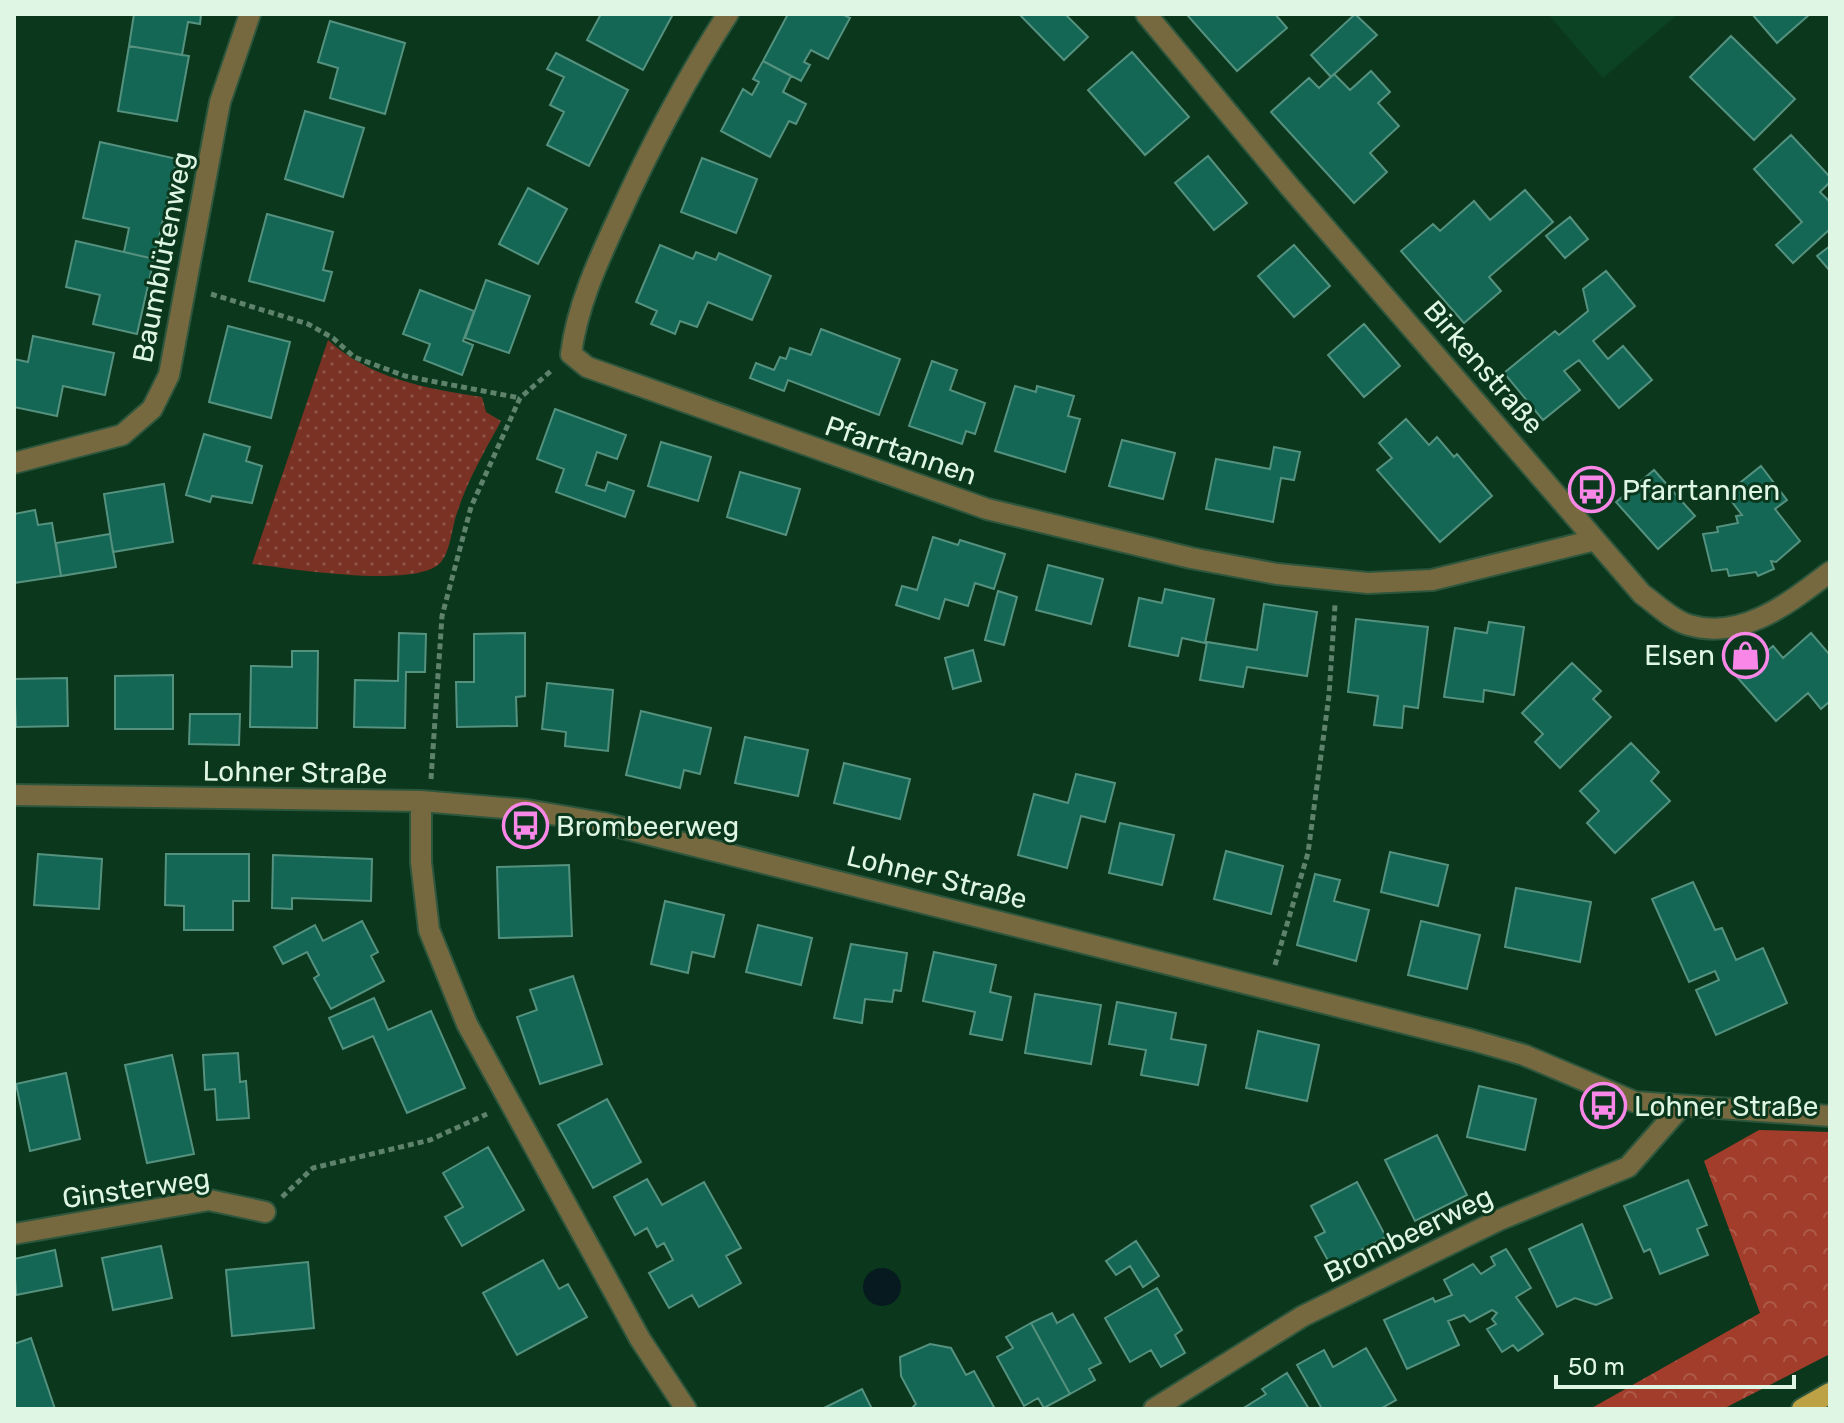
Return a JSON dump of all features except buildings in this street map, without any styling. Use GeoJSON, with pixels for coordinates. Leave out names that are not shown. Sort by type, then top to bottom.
{"type":"FeatureCollection","features":[{"type":"Feature","properties":{"kind":"main road"},"geometry":{"type":"LineString","coordinates":[[1802,1409],[1830,1393]]}},
{"type":"Feature","properties":{"kind":"street","name":"Baumblütenweg"},"geometry":{"type":"LineString","coordinates":[[14,463],[122,435],[152,409],[169,375],[220,102],[250,14]]}},
{"type":"Feature","properties":{"kind":"street"},"geometry":{"type":"LineString","coordinates":[[571,354],[574,328],[638,171],[696,63],[728,14]]}},
{"type":"Feature","properties":{"kind":"street","name":"Birkenstraße"},"geometry":{"type":"LineString","coordinates":[[1146,14],[1289,186],[1642,594],[1687,625],[1723,629],[1762,618],[1830,572]]}},
{"type":"Feature","properties":{"kind":"street","name":"Pfarrtannen"},"geometry":{"type":"LineString","coordinates":[[571,354],[587,367],[987,509],[1191,558],[1277,574],[1368,583],[1432,580],[1595,540]]}},
{"type":"Feature","properties":{"kind":"street","name":"Lohner Straße"},"geometry":{"type":"LineString","coordinates":[[14,795],[425,802],[527,810],[603,823],[1524,1055],[1635,1102],[1680,1108],[1830,1116]]}},
{"type":"Feature","properties":{"kind":"street"},"geometry":{"type":"LineString","coordinates":[[425,802],[421,862],[429,930],[467,1024],[640,1339],[686,1409]]}},
{"type":"Feature","properties":{"kind":"street","name":"Brombeerweg"},"geometry":{"type":"LineString","coordinates":[[1154,1409],[1303,1316],[1499,1220],[1628,1167],[1680,1108]]}},
{"type":"Feature","properties":{"kind":"street","name":"Ginsterweg"},"geometry":{"type":"LineString","coordinates":[[14,1234],[209,1200],[265,1212]]}},
{"type":"Feature","properties":{"kind":"path"},"geometry":{"type":"LineString","coordinates":[[187,287],[308,324],[333,338],[354,357],[405,376],[520,398]]}},
{"type":"Feature","properties":{"kind":"path"},"geometry":{"type":"LineString","coordinates":[[425,802],[442,616],[471,507],[520,398],[571,354]]}},
{"type":"Feature","properties":{"kind":"path"},"geometry":{"type":"LineString","coordinates":[[1268,989],[1308,853],[1329,695],[1337,580]]}},
{"type":"Feature","properties":{"kind":"path"},"geometry":{"type":"LineString","coordinates":[[265,1212],[313,1168],[430,1140],[510,1103]]}},
{"type":"Feature","properties":{"kind":"shaded area"},"geometry":{"type":"Polygon","coordinates":[[[1548,14],[1678,14],[1603,78],[1548,14]]]}},
{"type":"Feature","properties":{"kind":"shaded area"},"geometry":{"type":"Polygon","coordinates":[[[328,340],[344,353],[380,373],[440,390],[482,397],[486,412],[501,421],[467,487],[444,557],[428,570],[380,576],[322,573],[252,564],[328,340]]]}},
{"type":"Feature","properties":{"kind":"green space"},"geometry":{"type":"Polygon","coordinates":[[[1759,1130],[1830,1132],[1830,1354],[1723,1409],[1590,1409],[1760,1313],[1704,1161],[1759,1130]]]}},
{"type":"Feature","properties":{"kind":"water"},"geometry":{"type":"Polygon","coordinates":[[[882,1268],[895,1274],[901,1287],[895,1300],[882,1306],[869,1300],[863,1287],[869,1274],[882,1268]]]}},
{"type":"Feature","properties":{"kind":"place","name":"Pfarrtannen"},"geometry":{"type":"Point","coordinates":[1591,490]}},
{"type":"Feature","properties":{"kind":"place","name":"Elsen"},"geometry":{"type":"Point","coordinates":[1746,655]}},
{"type":"Feature","properties":{"kind":"place","name":"Brombeerweg"},"geometry":{"type":"Point","coordinates":[525,826]}},
{"type":"Feature","properties":{"kind":"place","name":"Lohner Straße"},"geometry":{"type":"Point","coordinates":[1603,1106]}}]}
